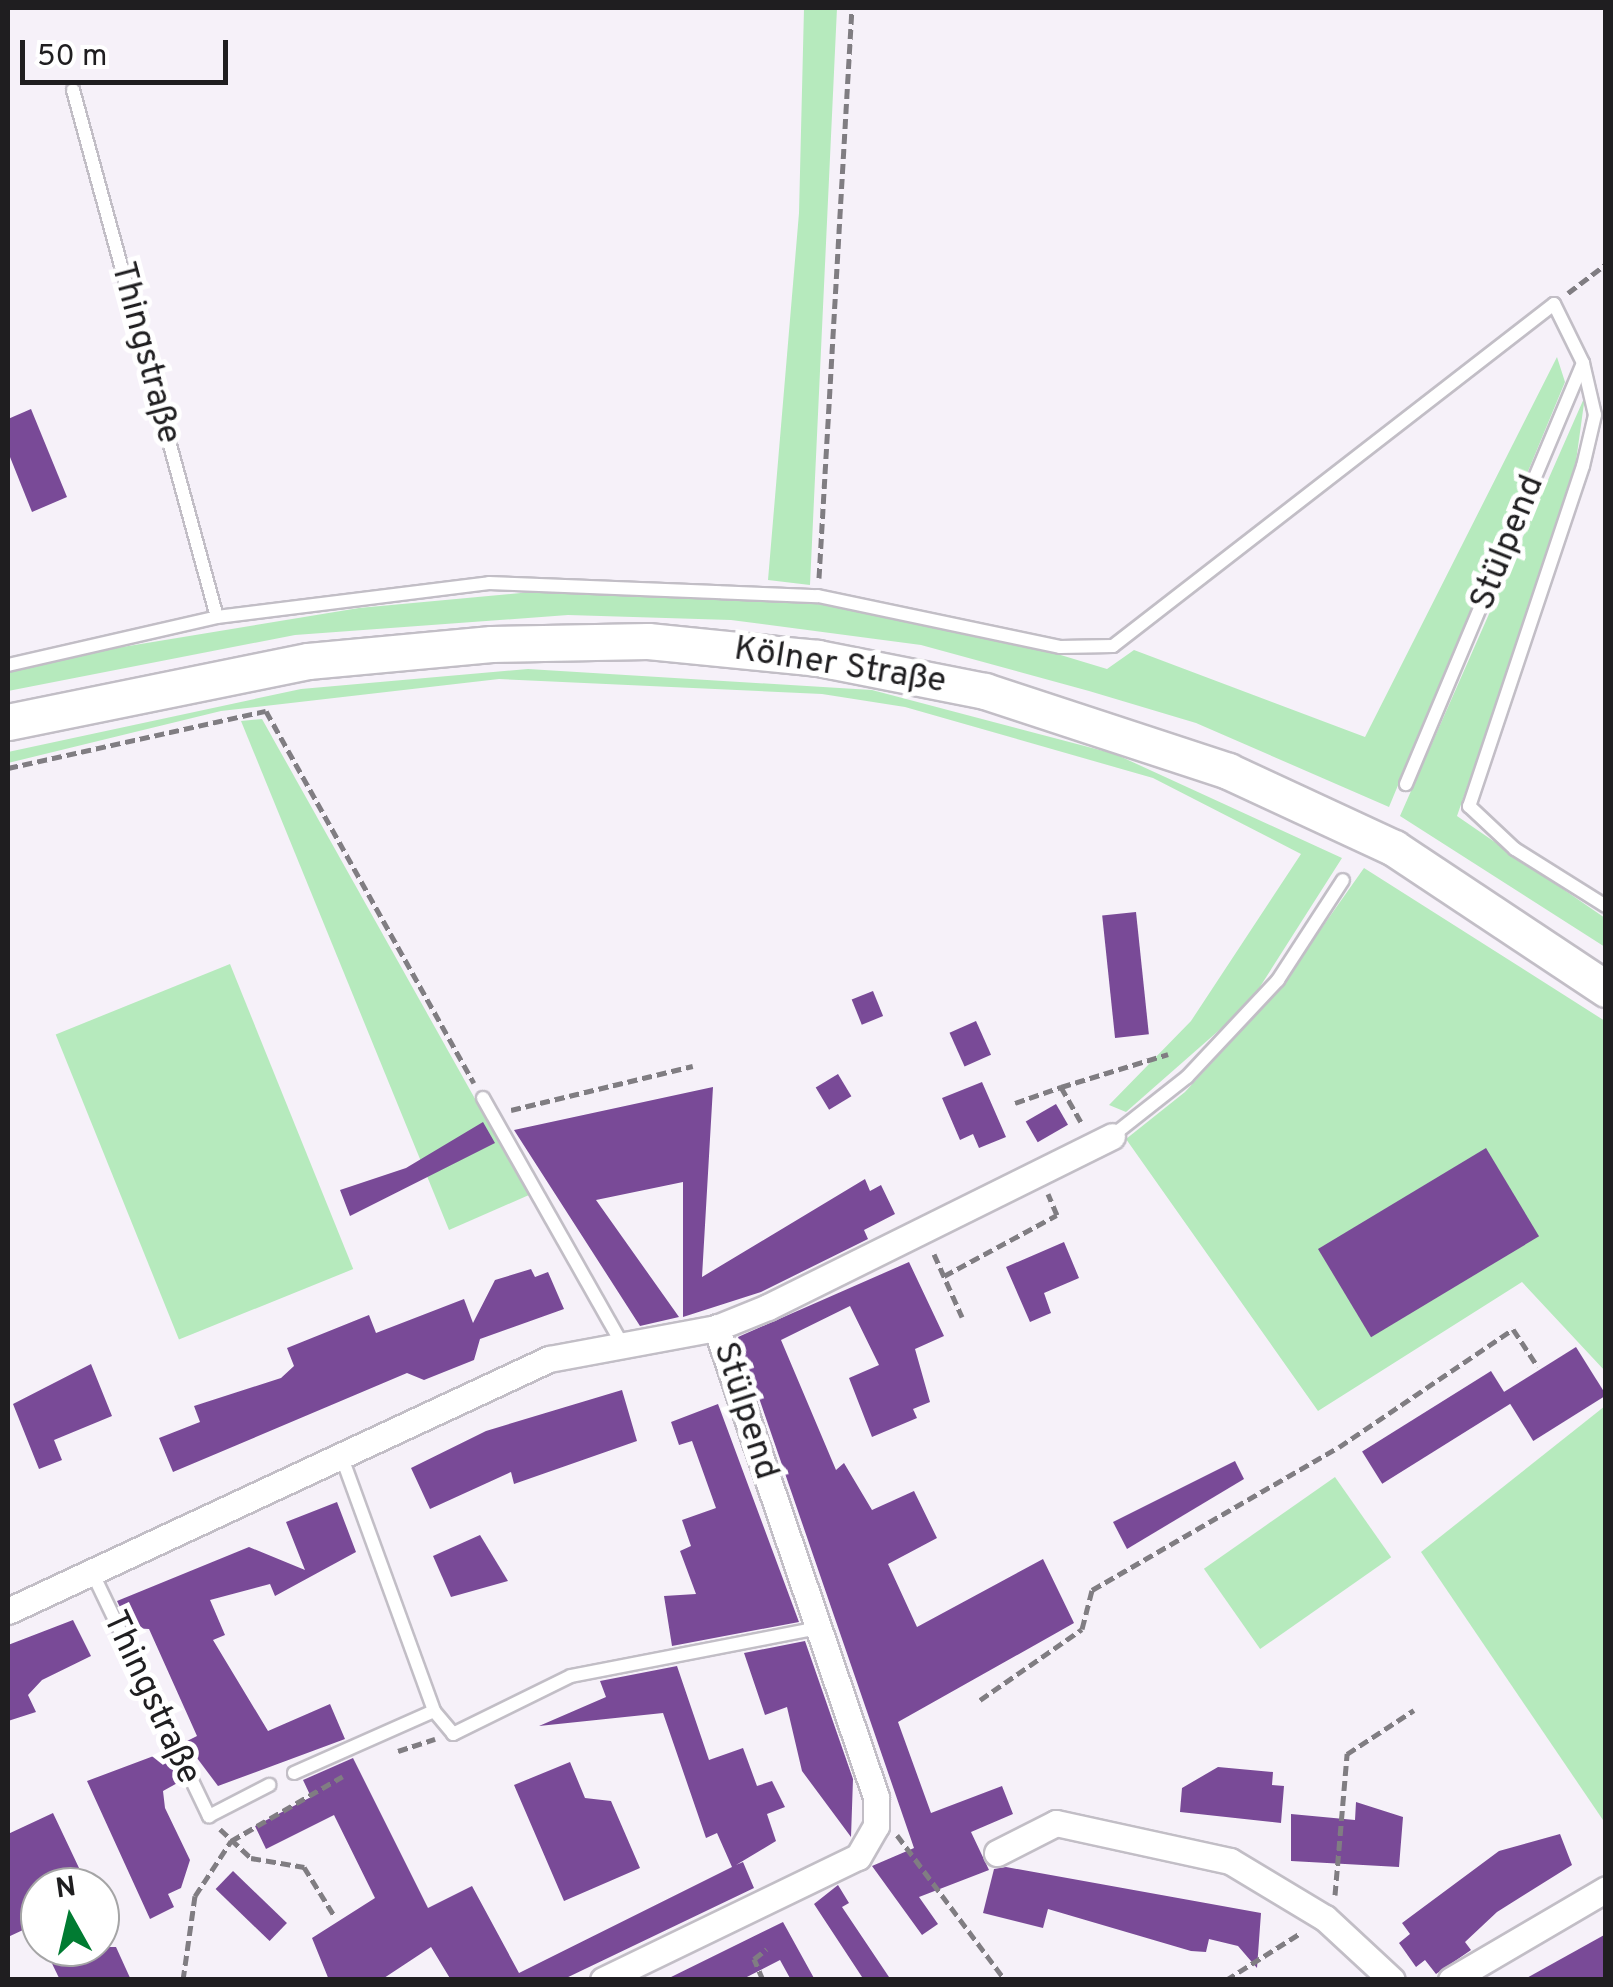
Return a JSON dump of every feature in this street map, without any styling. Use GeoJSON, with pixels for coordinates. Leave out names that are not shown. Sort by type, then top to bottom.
{"type":"FeatureCollection","features":[{"type":"Feature","properties":{"kind":"main road","name":"Kölner Straße"},"geometry":{"type":"LineString","coordinates":[[8,722],[308,662],[491,644],[648,641],[835,660],[1067,714],[1306,804],[1423,866],[1606,990]]}},
{"type":"Feature","properties":{"kind":"street","name":"Stülpend"},"geometry":{"type":"LineString","coordinates":[[876,1826],[876,1797],[716,1328],[1040,1178],[1103,1142]]}},
{"type":"Feature","properties":{"kind":"street","name":"Thingstraße"},"geometry":{"type":"LineString","coordinates":[[8,1611],[340,1453],[549,1359],[620,1340],[716,1328]]}},
{"type":"Feature","properties":{"kind":"street"},"geometry":{"type":"LineString","coordinates":[[997,1853],[1056,1824],[1132,1833],[1230,1861],[1325,1918],[1392,1980]]}},
{"type":"Feature","properties":{"kind":"street"},"geometry":{"type":"LineString","coordinates":[[603,1980],[858,1857],[876,1826]]}},
{"type":"Feature","properties":{"kind":"street"},"geometry":{"type":"LineString","coordinates":[[1451,1980],[1606,1889]]}},
{"type":"Feature","properties":{"kind":"lane","name":"Thingstraße"},"geometry":{"type":"LineString","coordinates":[[72,90],[217,617]]}},
{"type":"Feature","properties":{"kind":"lane"},"geometry":{"type":"LineString","coordinates":[[8,665],[217,617],[488,583],[818,596],[1060,648],[1114,646],[1554,304],[1583,363],[1595,415],[1583,466],[1469,806],[1606,906]]}},
{"type":"Feature","properties":{"kind":"lane","name":"Stülpend"},"geometry":{"type":"LineString","coordinates":[[1406,784],[1583,363]]}},
{"type":"Feature","properties":{"kind":"lane","name":"Stülpend"},"geometry":{"type":"LineString","coordinates":[[1103,1142],[1188,1077],[1278,980],[1343,880]]}},
{"type":"Feature","properties":{"kind":"lane"},"geometry":{"type":"LineString","coordinates":[[482,1098],[620,1340]]}},
{"type":"Feature","properties":{"kind":"lane"},"geometry":{"type":"LineString","coordinates":[[340,1453],[434,1711],[452,1734],[571,1676],[818,1628]]}},
{"type":"Feature","properties":{"kind":"lane","name":"Thingstraße"},"geometry":{"type":"LineString","coordinates":[[92,1572],[209,1816],[269,1785]]}},
{"type":"Feature","properties":{"kind":"lane"},"geometry":{"type":"LineString","coordinates":[[294,1773],[434,1711]]}},
{"type":"Feature","properties":{"kind":"path"},"geometry":{"type":"LineString","coordinates":[[818,596],[852,8]]}},
{"type":"Feature","properties":{"kind":"path"},"geometry":{"type":"LineString","coordinates":[[1554,304],[1606,264]]}},
{"type":"Feature","properties":{"kind":"path"},"geometry":{"type":"LineString","coordinates":[[8,768],[266,711],[482,1098]]}},
{"type":"Feature","properties":{"kind":"path"},"geometry":{"type":"LineString","coordinates":[[1015,1104],[1168,1054]]}},
{"type":"Feature","properties":{"kind":"path"},"geometry":{"type":"LineString","coordinates":[[492,1115],[693,1066]]}},
{"type":"Feature","properties":{"kind":"path"},"geometry":{"type":"LineString","coordinates":[[1061,1087],[1103,1142]]}},
{"type":"Feature","properties":{"kind":"path"},"geometry":{"type":"LineString","coordinates":[[944,1276],[1058,1214],[1040,1178]]}},
{"type":"Feature","properties":{"kind":"path"},"geometry":{"type":"LineString","coordinates":[[924,1233],[962,1317]]}},
{"type":"Feature","properties":{"kind":"path"},"geometry":{"type":"LineString","coordinates":[[980,1700],[1082,1629],[1092,1590],[1339,1447],[1513,1329],[1538,1367]]}},
{"type":"Feature","properties":{"kind":"path"},"geometry":{"type":"LineString","coordinates":[[1226,1980],[1325,1918],[1334,1908],[1347,1754],[1414,1710]]}},
{"type":"Feature","properties":{"kind":"path"},"geometry":{"type":"LineString","coordinates":[[382,1756],[452,1734]]}},
{"type":"Feature","properties":{"kind":"path"},"geometry":{"type":"LineString","coordinates":[[182,1980],[195,1896],[230,1841],[346,1774]]}},
{"type":"Feature","properties":{"kind":"path"},"geometry":{"type":"LineString","coordinates":[[209,1816],[230,1841],[276,1868],[304,1867],[336,1917]]}},
{"type":"Feature","properties":{"kind":"path"},"geometry":{"type":"LineString","coordinates":[[876,1826],[897,1835],[1005,1980]]}},
{"type":"Feature","properties":{"kind":"path"},"geometry":{"type":"LineString","coordinates":[[763,1980],[754,1959],[768,1948]]}},
{"type":"Feature","properties":{"kind":"green space"},"geometry":{"type":"Polygon","coordinates":[[[804,8],[837,8],[810,585],[768,580],[799,213],[804,8]]]}},
{"type":"Feature","properties":{"kind":"green space"},"geometry":{"type":"Polygon","coordinates":[[[1557,357],[1565,382],[1389,807],[1196,723],[1089,691],[921,645],[731,620],[568,615],[295,635],[8,691],[8,672],[80,654],[359,608],[531,592],[745,595],[945,620],[1107,669],[1134,650],[1365,737],[1557,357]]]}},
{"type":"Feature","properties":{"kind":"green space"},"geometry":{"type":"Polygon","coordinates":[[[1585,396],[1573,483],[1457,816],[1605,918],[1605,947],[1400,816],[1585,396]]]}},
{"type":"Feature","properties":{"kind":"green space"},"geometry":{"type":"Polygon","coordinates":[[[528,669],[872,690],[1115,754],[1342,858],[1249,1004],[1126,1112],[1109,1105],[1191,1021],[1301,854],[1153,778],[905,707],[822,694],[499,679],[221,711],[8,763],[8,752],[301,689],[528,669]]]}},
{"type":"Feature","properties":{"kind":"green space"},"geometry":{"type":"Polygon","coordinates":[[[262,719],[529,1195],[449,1230],[241,721],[262,719]]]}},
{"type":"Feature","properties":{"kind":"green space"},"geometry":{"type":"Polygon","coordinates":[[[1364,868],[1605,1021],[1605,1371],[1522,1282],[1318,1411],[1126,1139],[1185,1092],[1275,994],[1364,868]]]}},
{"type":"Feature","properties":{"kind":"green space"},"geometry":{"type":"Polygon","coordinates":[[[230,964],[353,1269],[179,1339],[56,1034],[230,964]]]}},
{"type":"Feature","properties":{"kind":"green space"},"geometry":{"type":"Polygon","coordinates":[[[1605,1406],[1605,1823],[1421,1552],[1605,1406]]]}},
{"type":"Feature","properties":{"kind":"green space"},"geometry":{"type":"Polygon","coordinates":[[[1335,1477],[1391,1557],[1260,1649],[1204,1569],[1335,1477]]]}},
{"type":"Feature","properties":{"kind":"building"},"geometry":{"type":"Polygon","coordinates":[[[31,409],[67,497],[32,512],[8,452],[8,419],[31,409]]]}},
{"type":"Feature","properties":{"kind":"building"},"geometry":{"type":"Polygon","coordinates":[[[1136,912],[1149,1034],[1115,1038],[1102,916],[1136,912]]]}},
{"type":"Feature","properties":{"kind":"building"},"geometry":{"type":"Polygon","coordinates":[[[873,991],[883,1016],[862,1025],[852,1000],[873,991]]]}},
{"type":"Feature","properties":{"kind":"building"},"geometry":{"type":"Polygon","coordinates":[[[976,1021],[991,1055],[965,1067],[950,1033],[976,1021]]]}},
{"type":"Feature","properties":{"kind":"building"},"geometry":{"type":"Polygon","coordinates":[[[838,1074],[851,1096],[829,1110],[816,1087],[838,1074]]]}},
{"type":"Feature","properties":{"kind":"building"},"geometry":{"type":"Polygon","coordinates":[[[982,1082],[1006,1137],[979,1148],[973,1134],[960,1140],[942,1098],[982,1082]]]}},
{"type":"Feature","properties":{"kind":"building"},"geometry":{"type":"Polygon","coordinates":[[[713,1087],[702,1277],[865,1179],[870,1191],[881,1185],[895,1214],[864,1230],[868,1239],[761,1292],[683,1317],[683,1182],[596,1200],[679,1317],[640,1326],[514,1130],[713,1087]]]}},
{"type":"Feature","properties":{"kind":"building"},"geometry":{"type":"Polygon","coordinates":[[[1056,1104],[1068,1125],[1038,1142],[1026,1122],[1056,1104]]]}},
{"type":"Feature","properties":{"kind":"building"},"geometry":{"type":"Polygon","coordinates":[[[483,1122],[495,1143],[350,1216],[340,1190],[406,1168],[483,1122]]]}},
{"type":"Feature","properties":{"kind":"building"},"geometry":{"type":"Polygon","coordinates":[[[1486,1148],[1539,1236],[1371,1337],[1318,1249],[1486,1148]]]}},
{"type":"Feature","properties":{"kind":"building"},"geometry":{"type":"Polygon","coordinates":[[[1064,1242],[1079,1278],[1044,1293],[1051,1313],[1030,1322],[1006,1267],[1064,1242]]]}},
{"type":"Feature","properties":{"kind":"building"},"geometry":{"type":"Polygon","coordinates":[[[909,1262],[944,1336],[915,1349],[930,1402],[913,1409],[917,1418],[872,1437],[849,1378],[879,1365],[850,1306],[781,1340],[836,1470],[844,1463],[872,1510],[914,1491],[937,1538],[888,1564],[917,1627],[1043,1559],[1074,1623],[898,1722],[931,1813],[1002,1786],[1013,1814],[971,1832],[989,1870],[919,1897],[938,1924],[922,1935],[872,1866],[914,1848],[738,1337],[909,1262]]]}},
{"type":"Feature","properties":{"kind":"building"},"geometry":{"type":"Polygon","coordinates":[[[531,1269],[535,1277],[548,1272],[564,1309],[480,1339],[474,1360],[424,1380],[407,1373],[173,1472],[159,1438],[200,1422],[194,1406],[281,1378],[294,1366],[287,1348],[369,1315],[376,1333],[464,1299],[473,1323],[495,1280],[531,1269]]]}},
{"type":"Feature","properties":{"kind":"building"},"geometry":{"type":"Polygon","coordinates":[[[1576,1347],[1606,1395],[1533,1441],[1503,1393],[1576,1347]]]}},
{"type":"Feature","properties":{"kind":"building"},"geometry":{"type":"Polygon","coordinates":[[[91,1364],[112,1416],[54,1440],[62,1460],[39,1469],[13,1404],[91,1364]]]}},
{"type":"Feature","properties":{"kind":"building"},"geometry":{"type":"Polygon","coordinates":[[[1491,1371],[1511,1403],[1382,1484],[1362,1452],[1491,1371]]]}},
{"type":"Feature","properties":{"kind":"building"},"geometry":{"type":"Polygon","coordinates":[[[622,1390],[637,1441],[514,1484],[511,1472],[430,1509],[411,1468],[486,1431],[622,1390]]]}},
{"type":"Feature","properties":{"kind":"building"},"geometry":{"type":"Polygon","coordinates":[[[718,1404],[799,1622],[672,1646],[664,1596],[696,1594],[680,1551],[691,1546],[682,1520],[716,1508],[692,1441],[679,1445],[671,1422],[718,1404]]]}},
{"type":"Feature","properties":{"kind":"building"},"geometry":{"type":"Polygon","coordinates":[[[1235,1461],[1244,1479],[1127,1549],[1113,1522],[1235,1461]]]}},
{"type":"Feature","properties":{"kind":"building"},"geometry":{"type":"Polygon","coordinates":[[[337,1502],[356,1552],[275,1596],[270,1584],[210,1600],[225,1635],[213,1640],[268,1731],[330,1704],[345,1739],[218,1786],[185,1742],[197,1736],[149,1629],[130,1628],[117,1601],[249,1547],[305,1570],[286,1522],[337,1502]]]}},
{"type":"Feature","properties":{"kind":"building"},"geometry":{"type":"Polygon","coordinates":[[[480,1535],[508,1581],[451,1597],[433,1556],[480,1535]]]}},
{"type":"Feature","properties":{"kind":"building"},"geometry":{"type":"Polygon","coordinates":[[[73,1620],[91,1656],[42,1680],[28,1695],[36,1712],[8,1721],[8,1645],[73,1620]]]}},
{"type":"Feature","properties":{"kind":"building"},"geometry":{"type":"Polygon","coordinates":[[[805,1641],[853,1779],[851,1837],[802,1771],[787,1707],[765,1715],[744,1653],[805,1641]]]}},
{"type":"Feature","properties":{"kind":"building"},"geometry":{"type":"Polygon","coordinates":[[[677,1666],[709,1760],[743,1748],[757,1786],[772,1781],[785,1807],[767,1814],[776,1841],[736,1865],[743,1862],[754,1888],[562,1980],[451,1980],[431,1947],[381,1980],[329,1980],[312,1938],[375,1898],[334,1815],[266,1849],[255,1826],[311,1797],[303,1780],[353,1758],[428,1908],[472,1886],[519,1973],[732,1867],[717,1833],[706,1838],[663,1713],[539,1726],[606,1697],[600,1681],[677,1666]]]}},
{"type":"Feature","properties":{"kind":"building"},"geometry":{"type":"Polygon","coordinates":[[[167,1751],[181,1781],[163,1791],[165,1808],[190,1860],[181,1888],[168,1894],[174,1907],[150,1919],[87,1781],[167,1751]]]}},
{"type":"Feature","properties":{"kind":"building"},"geometry":{"type":"Polygon","coordinates":[[[570,1762],[585,1798],[611,1801],[640,1868],[564,1901],[514,1785],[570,1762]]]}},
{"type":"Feature","properties":{"kind":"building"},"geometry":{"type":"Polygon","coordinates":[[[1218,1767],[1273,1772],[1272,1785],[1284,1786],[1281,1823],[1180,1812],[1182,1788],[1218,1767]]]}},
{"type":"Feature","properties":{"kind":"building"},"geometry":{"type":"Polygon","coordinates":[[[1356,1802],[1403,1817],[1399,1867],[1291,1861],[1291,1814],[1355,1820],[1356,1802]]]}},
{"type":"Feature","properties":{"kind":"building"},"geometry":{"type":"Polygon","coordinates":[[[53,1813],[79,1867],[20,1867],[20,1931],[8,1937],[8,1834],[53,1813]]]}},
{"type":"Feature","properties":{"kind":"building"},"geometry":{"type":"Polygon","coordinates":[[[1560,1834],[1572,1865],[1497,1912],[1465,1942],[1471,1950],[1436,1974],[1425,1960],[1416,1967],[1399,1943],[1410,1934],[1402,1923],[1499,1851],[1560,1834]]]}},
{"type":"Feature","properties":{"kind":"building"},"geometry":{"type":"Polygon","coordinates":[[[1006,1867],[1261,1913],[1257,1968],[1238,1946],[1209,1939],[1206,1952],[1191,1951],[1048,1909],[1043,1928],[983,1913],[994,1869],[1006,1867]]]}},
{"type":"Feature","properties":{"kind":"building"},"geometry":{"type":"Polygon","coordinates":[[[233,1871],[287,1923],[270,1941],[216,1889],[233,1871]]]}},
{"type":"Feature","properties":{"kind":"building"},"geometry":{"type":"Polygon","coordinates":[[[838,1885],[849,1903],[842,1907],[891,1980],[864,1980],[814,1904],[838,1885]]]}},
{"type":"Feature","properties":{"kind":"building"},"geometry":{"type":"Polygon","coordinates":[[[783,1922],[815,1980],[791,1980],[780,1960],[741,1980],[665,1980],[783,1922]]]}},
{"type":"Feature","properties":{"kind":"building"},"geometry":{"type":"Polygon","coordinates":[[[1606,1934],[1606,1980],[1523,1980],[1606,1934]]]}},
{"type":"Feature","properties":{"kind":"building"},"geometry":{"type":"Polygon","coordinates":[[[120,1956],[131,1980],[60,1980],[54,1967],[120,1967],[120,1956]]]}}]}
